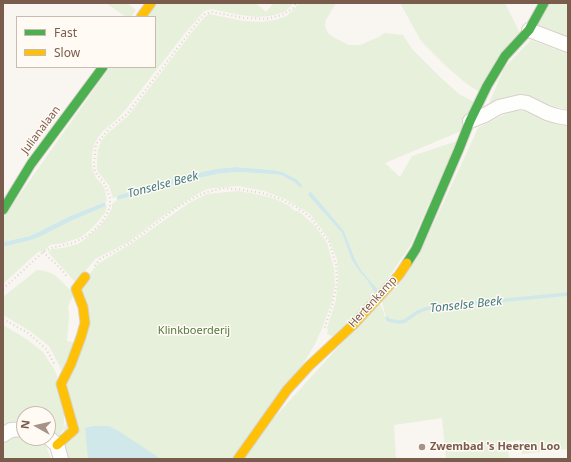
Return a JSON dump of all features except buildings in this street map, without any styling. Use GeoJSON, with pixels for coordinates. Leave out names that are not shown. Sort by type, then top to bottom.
{"type":"FeatureCollection","features":[{"type":"Feature","properties":{"kind":"street"},"geometry":{"type":"LineString","coordinates":[[142,16],[151,3]]}},
{"type":"Feature","properties":{"kind":"street","name":"Hertenkamp"},"geometry":{"type":"LineString","coordinates":[[238,459],[287,390],[309,366],[354,324],[398,275],[416,249],[486,86],[505,56],[529,30],[544,3]]}},
{"type":"Feature","properties":{"kind":"street"},"geometry":{"type":"LineString","coordinates":[[529,30],[568,45]]}},
{"type":"Feature","properties":{"kind":"street","name":"Julianalaan"},"geometry":{"type":"LineString","coordinates":[[3,210],[31,164],[102,68]]}},
{"type":"Feature","properties":{"kind":"street"},"geometry":{"type":"LineString","coordinates":[[470,121],[499,107],[520,102],[527,103],[547,113],[568,118]]}},
{"type":"Feature","properties":{"kind":"street"},"geometry":{"type":"LineString","coordinates":[[56,439],[74,430],[61,384],[71,364],[85,323],[83,307],[76,289],[85,277]]}},
{"type":"Feature","properties":{"kind":"street"},"geometry":{"type":"LineString","coordinates":[[3,435],[11,430],[16,430]]}},
{"type":"Feature","properties":{"kind":"street"},"geometry":{"type":"LineString","coordinates":[[54,446],[61,459]]}},
{"type":"Feature","properties":{"kind":"path"},"geometry":{"type":"LineString","coordinates":[[3,289],[43,252],[50,248],[74,243],[88,235],[100,224],[110,207],[110,198],[105,184],[95,172],[94,158],[96,144],[110,128],[127,114],[204,14],[212,12],[244,18],[266,19],[282,15],[293,8],[296,3]]}},
{"type":"Feature","properties":{"kind":"path"},"geometry":{"type":"LineString","coordinates":[[85,277],[100,259],[130,243],[176,208],[193,198],[207,192],[225,188],[262,193],[281,199],[310,217],[329,242],[336,265],[336,282],[334,302],[323,335]]}},
{"type":"Feature","properties":{"kind":"path"},"geometry":{"type":"LineString","coordinates":[[43,252],[62,270],[76,289]]}},
{"type":"Feature","properties":{"kind":"path"},"geometry":{"type":"LineString","coordinates":[[3,319],[28,334],[46,349],[56,366],[61,384]]}},
{"type":"Feature","properties":{"kind":"green space"},"geometry":{"type":"Polygon","coordinates":[[[106,3],[127,3],[136,10],[132,16],[125,16],[106,3]]]}},
{"type":"Feature","properties":{"kind":"green space"},"geometry":{"type":"Polygon","coordinates":[[[157,3],[256,3],[266,12],[274,3],[293,3],[284,12],[270,16],[256,17],[211,9],[204,11],[126,109],[98,137],[94,145],[92,166],[96,178],[105,190],[107,201],[70,216],[30,236],[3,242],[3,218],[109,68],[156,68],[156,16],[148,16],[157,3]]]}},
{"type":"Feature","properties":{"kind":"green space"},"geometry":{"type":"Polygon","coordinates":[[[298,3],[336,3],[326,20],[326,29],[333,37],[349,45],[360,45],[379,37],[384,33],[403,35],[412,49],[440,77],[459,94],[474,102],[461,131],[385,163],[400,177],[412,156],[457,141],[410,246],[379,291],[361,270],[344,231],[308,195],[342,233],[359,271],[375,293],[336,338],[327,334],[327,328],[336,300],[338,276],[337,259],[328,238],[310,214],[285,199],[264,191],[238,186],[207,189],[192,197],[160,218],[129,242],[95,259],[76,283],[48,252],[52,249],[78,244],[84,240],[100,226],[112,208],[112,204],[117,200],[190,180],[217,174],[236,172],[281,175],[301,187],[282,172],[236,167],[216,169],[187,175],[113,198],[109,185],[97,169],[98,150],[101,141],[128,116],[193,31],[209,14],[244,21],[262,22],[287,16],[298,3]]]}},
{"type":"Feature","properties":{"kind":"green space"},"geometry":{"type":"Polygon","coordinates":[[[400,3],[505,3],[520,33],[479,92],[448,68],[421,41],[400,3]]]}},
{"type":"Feature","properties":{"kind":"green space"},"geometry":{"type":"Polygon","coordinates":[[[549,3],[568,3],[568,43],[536,26],[549,3]]]}},
{"type":"Feature","properties":{"kind":"green space"},"geometry":{"type":"Polygon","coordinates":[[[531,40],[568,54],[568,110],[528,99],[488,106],[504,68],[531,40]]]}},
{"type":"Feature","properties":{"kind":"green space"},"geometry":{"type":"Polygon","coordinates":[[[513,110],[531,112],[568,123],[568,449],[522,454],[520,440],[508,442],[509,459],[446,459],[442,418],[394,425],[396,459],[240,459],[255,439],[379,302],[389,329],[381,298],[420,253],[478,128],[513,110]]]}},
{"type":"Feature","properties":{"kind":"green space","name":"Klinkboerderij"},"geometry":{"type":"Polygon","coordinates":[[[238,191],[276,199],[291,207],[295,211],[298,211],[315,226],[327,243],[334,268],[335,284],[332,301],[315,344],[303,364],[232,459],[66,459],[63,448],[65,383],[84,341],[79,288],[98,264],[131,244],[189,203],[207,194],[238,191]]]}},
{"type":"Feature","properties":{"kind":"green space"},"geometry":{"type":"Polygon","coordinates":[[[106,206],[105,213],[84,235],[64,243],[50,245],[44,251],[38,252],[3,284],[3,247],[31,240],[106,206]]]}},
{"type":"Feature","properties":{"kind":"green space"},"geometry":{"type":"Polygon","coordinates":[[[37,270],[55,275],[74,294],[68,306],[69,315],[67,341],[76,343],[63,375],[49,346],[30,331],[3,315],[3,297],[37,270]]]}},
{"type":"Feature","properties":{"kind":"green space"},"geometry":{"type":"Polygon","coordinates":[[[3,325],[25,338],[43,352],[57,376],[67,422],[57,440],[56,406],[16,406],[16,426],[3,428],[3,325]]]}},
{"type":"Feature","properties":{"kind":"green space"},"geometry":{"type":"Polygon","coordinates":[[[11,436],[16,436],[16,446],[46,446],[51,459],[3,459],[3,442],[11,436]]]}},
{"type":"Feature","properties":{"kind":"water"},"geometry":{"type":"Polygon","coordinates":[[[236,167],[282,172],[296,179],[302,185],[301,188],[294,182],[281,175],[236,172],[217,174],[190,180],[117,200],[117,196],[187,175],[216,169],[236,167]]]}},
{"type":"Feature","properties":{"kind":"water"},"geometry":{"type":"Polygon","coordinates":[[[310,191],[344,231],[361,270],[379,291],[375,293],[359,271],[352,260],[342,233],[308,195],[310,191]]]}},
{"type":"Feature","properties":{"kind":"water"},"geometry":{"type":"Polygon","coordinates":[[[105,202],[106,206],[39,237],[3,247],[3,242],[30,236],[70,216],[105,202]]]}},
{"type":"Feature","properties":{"kind":"water"},"geometry":{"type":"Polygon","coordinates":[[[93,426],[108,426],[117,430],[161,459],[88,459],[85,428],[93,426]]]}},
{"type":"Feature","properties":{"kind":"waterway","name":"Tonselse Beek"},"geometry":{"type":"LineString","coordinates":[[387,318],[388,320],[399,322],[405,321],[416,313],[425,309],[568,294]]}},
{"type":"Feature","properties":{"kind":"traffic: fast"},"geometry":{"type":"LineString","coordinates":[[407,263],[416,249],[470,121],[487,86],[505,56],[529,30],[544,3]]}},
{"type":"Feature","properties":{"kind":"traffic: fast"},"geometry":{"type":"LineString","coordinates":[[3,210],[31,164],[102,68]]}},
{"type":"Feature","properties":{"kind":"traffic: slow"},"geometry":{"type":"LineString","coordinates":[[142,16],[151,3]]}},
{"type":"Feature","properties":{"kind":"traffic: slow"},"geometry":{"type":"LineString","coordinates":[[238,459],[287,390],[309,366],[354,324],[399,275],[407,263]]}},
{"type":"Feature","properties":{"kind":"traffic: slow"},"geometry":{"type":"LineString","coordinates":[[57,445],[74,430],[61,384],[71,364],[85,323],[83,307],[76,289],[85,277]]}},
{"type":"Feature","properties":{"kind":"place","name":"Zwembad 's Heeren Loo"},"geometry":{"type":"Point","coordinates":[422,447]}}]}
